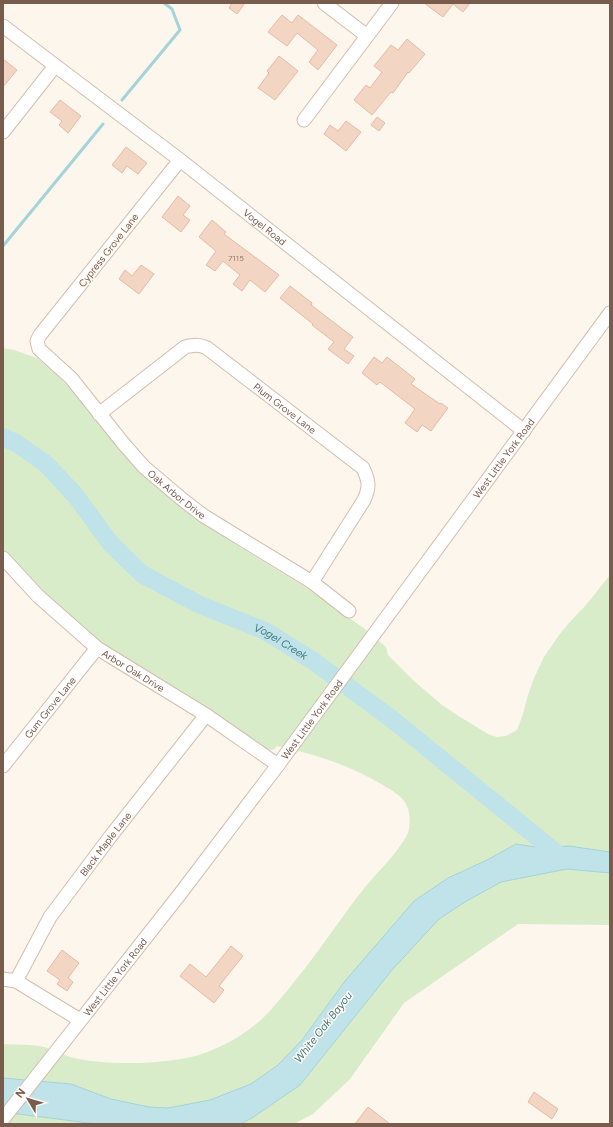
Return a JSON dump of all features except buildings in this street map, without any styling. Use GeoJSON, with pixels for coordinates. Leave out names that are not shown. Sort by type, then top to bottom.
{"type":"FeatureCollection","features":[{"type":"Feature","properties":{"kind":"street"},"geometry":{"type":"LineString","coordinates":[[324,3],[367,36]]}},
{"type":"Feature","properties":{"kind":"street"},"geometry":{"type":"LineString","coordinates":[[304,120],[392,3]]}},
{"type":"Feature","properties":{"kind":"street","name":"Vogel Road"},"geometry":{"type":"LineString","coordinates":[[3,26],[180,160],[524,431]]}},
{"type":"Feature","properties":{"kind":"street"},"geometry":{"type":"LineString","coordinates":[[3,132],[55,66]]}},
{"type":"Feature","properties":{"kind":"street","name":"Cypress Grove Lane"},"geometry":{"type":"LineString","coordinates":[[37,341],[180,160]]}},
{"type":"Feature","properties":{"kind":"street","name":"West Little York Road"},"geometry":{"type":"LineString","coordinates":[[3,1119],[180,894],[278,765],[610,313]]}},
{"type":"Feature","properties":{"kind":"street","name":"Oak Arbor Drive"},"geometry":{"type":"LineString","coordinates":[[37,341],[39,350],[71,378],[144,467],[204,516],[312,582],[349,611]]}},
{"type":"Feature","properties":{"kind":"street","name":"Plum Grove Lane"},"geometry":{"type":"LineString","coordinates":[[99,414],[185,347],[200,345],[207,348],[363,468],[368,479],[368,491],[364,500],[312,582]]}},
{"type":"Feature","properties":{"kind":"street","name":"Arbor Oak Drive"},"geometry":{"type":"LineString","coordinates":[[3,558],[38,596],[97,648],[206,715],[278,765]]}},
{"type":"Feature","properties":{"kind":"street","name":"Gum Grove Lane"},"geometry":{"type":"LineString","coordinates":[[3,766],[97,648]]}},
{"type":"Feature","properties":{"kind":"street","name":"Black Maple Lane"},"geometry":{"type":"LineString","coordinates":[[9,980],[50,917],[110,837],[206,715]]}},
{"type":"Feature","properties":{"kind":"street"},"geometry":{"type":"LineString","coordinates":[[9,980],[80,1020]]}},
{"type":"Feature","properties":{"kind":"green space"},"geometry":{"type":"Polygon","coordinates":[[[3,348],[37,358],[73,391],[104,429],[197,518],[229,540],[308,589],[365,629],[386,647],[388,655],[414,681],[442,705],[488,734],[497,737],[506,736],[517,730],[534,678],[544,657],[559,635],[610,575],[610,925],[518,924],[404,1003],[350,1079],[313,1114],[294,1124],[3,1124],[3,1044],[40,1046],[70,1057],[100,1062],[154,1062],[188,1058],[202,1054],[227,1043],[250,1029],[273,1008],[296,980],[358,896],[395,853],[406,837],[410,821],[408,808],[402,798],[383,785],[357,771],[319,757],[277,746],[273,750],[267,749],[106,646],[66,615],[3,553],[3,348]]]}},
{"type":"Feature","properties":{"kind":"water","name":"White Oak Bayou"},"geometry":{"type":"Polygon","coordinates":[[[516,844],[542,848],[569,846],[610,852],[610,873],[567,869],[501,882],[465,902],[439,919],[392,970],[300,1085],[252,1118],[240,1124],[96,1124],[3,1112],[3,1078],[71,1084],[111,1099],[149,1107],[168,1108],[210,1100],[251,1084],[278,1065],[302,1040],[345,981],[414,901],[448,878],[487,860],[516,844]]]}},
{"type":"Feature","properties":{"kind":"waterway"},"geometry":{"type":"LineString","coordinates":[[122,100],[180,30],[172,9],[164,3]]}},
{"type":"Feature","properties":{"kind":"waterway"},"geometry":{"type":"LineString","coordinates":[[3,246],[103,124]]}},
{"type":"Feature","properties":{"kind":"waterway","name":"Vogel Creek"},"geometry":{"type":"LineString","coordinates":[[3,437],[16,443],[46,464],[75,495],[111,544],[142,574],[198,604],[265,631],[312,660],[393,720],[559,855]]}}]}
